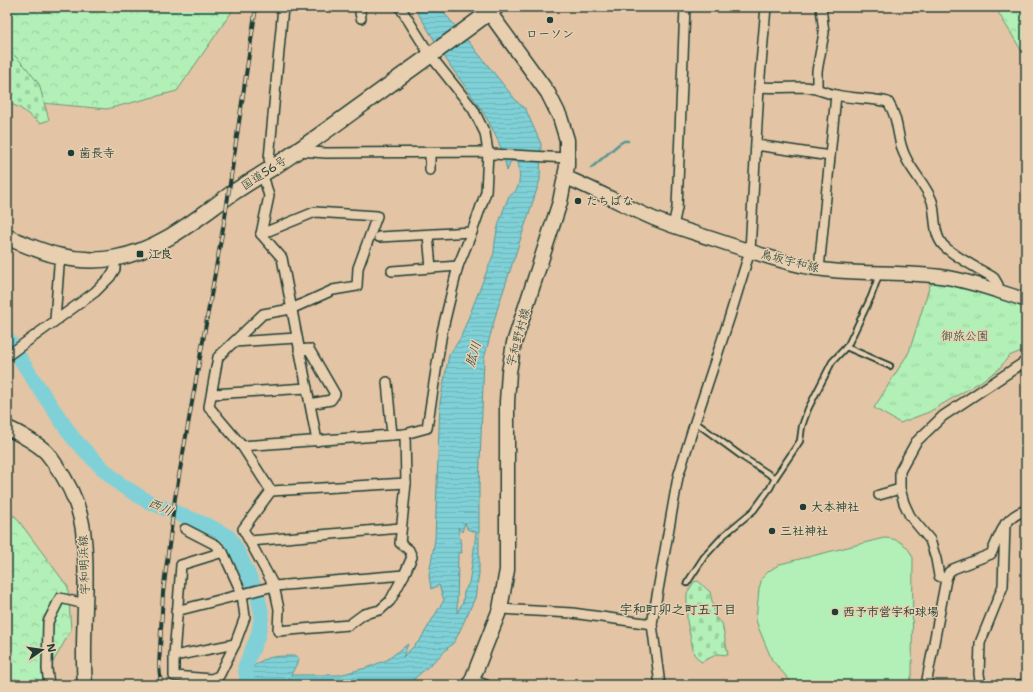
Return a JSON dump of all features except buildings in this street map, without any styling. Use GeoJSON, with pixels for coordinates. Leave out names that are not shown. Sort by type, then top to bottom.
{"type":"FeatureCollection","features":[{"type":"Feature","properties":{"kind":"highway","name":"国道56号"},"geometry":{"type":"LineString","coordinates":[[7,237],[62,258],[89,260],[116,258],[144,250],[172,235],[298,151],[492,10]]}},
{"type":"Feature","properties":{"kind":"main road","name":"宇和野村線"},"geometry":{"type":"LineString","coordinates":[[471,683],[500,609],[507,570],[508,402],[509,372],[514,343],[560,202],[568,166],[567,140],[560,117],[548,93],[492,10]]}},
{"type":"Feature","properties":{"kind":"main road","name":"鳥坂宇和線"},"geometry":{"type":"LineString","coordinates":[[565,177],[590,187],[651,217],[673,226],[794,264],[819,269],[946,277],[1026,300]]}},
{"type":"Feature","properties":{"kind":"main road","name":"宇和明浜線"},"geometry":{"type":"LineString","coordinates":[[7,428],[15,431],[45,451],[66,479],[78,508],[84,539],[85,685]]}},
{"type":"Feature","properties":{"kind":"street"},"geometry":{"type":"LineString","coordinates":[[261,234],[269,196],[265,182],[269,159],[283,7]]}},
{"type":"Feature","properties":{"kind":"street"},"geometry":{"type":"LineString","coordinates":[[359,7],[361,18]]}},
{"type":"Feature","properties":{"kind":"street"},"geometry":{"type":"LineString","coordinates":[[242,446],[405,434],[427,428],[442,332],[458,266],[486,192],[490,153],[485,133],[473,109],[400,7]]}},
{"type":"Feature","properties":{"kind":"street"},"geometry":{"type":"LineString","coordinates":[[673,226],[677,208],[685,7]]}},
{"type":"Feature","properties":{"kind":"street"},"geometry":{"type":"LineString","coordinates":[[660,685],[652,624],[678,477],[750,251],[758,87],[766,7]]}},
{"type":"Feature","properties":{"kind":"street"},"geometry":{"type":"LineString","coordinates":[[817,89],[817,71],[824,33],[821,7]]}},
{"type":"Feature","properties":{"kind":"street"},"geometry":{"type":"LineString","coordinates":[[758,87],[806,87],[836,95],[876,99],[888,102],[894,111],[901,146],[907,159],[930,196],[937,235],[943,245],[994,278],[998,285],[998,292]]}},
{"type":"Feature","properties":{"kind":"street"},"geometry":{"type":"LineString","coordinates":[[819,269],[836,95]]}},
{"type":"Feature","properties":{"kind":"street"},"geometry":{"type":"LineString","coordinates":[[756,145],[830,156]]}},
{"type":"Feature","properties":{"kind":"street"},"geometry":{"type":"LineString","coordinates":[[298,151],[326,153],[490,153],[567,158]]}},
{"type":"Feature","properties":{"kind":"street"},"geometry":{"type":"LineString","coordinates":[[430,153],[430,170]]}},
{"type":"Feature","properties":{"kind":"street"},"geometry":{"type":"LineString","coordinates":[[261,234],[315,212],[377,216],[358,268],[357,286],[333,290],[291,309],[263,314],[218,357],[210,407],[242,446],[271,491]]}},
{"type":"Feature","properties":{"kind":"street"},"geometry":{"type":"LineString","coordinates":[[379,237],[472,232]]}},
{"type":"Feature","properties":{"kind":"street"},"geometry":{"type":"LineString","coordinates":[[261,234],[282,258],[317,441]]}},
{"type":"Feature","properties":{"kind":"street"},"geometry":{"type":"LineString","coordinates":[[428,235],[431,268]]}},
{"type":"Feature","properties":{"kind":"street"},"geometry":{"type":"LineString","coordinates":[[55,320],[59,266],[62,258]]}},
{"type":"Feature","properties":{"kind":"street"},"geometry":{"type":"LineString","coordinates":[[7,356],[95,292],[110,277],[114,269],[116,258]]}},
{"type":"Feature","properties":{"kind":"street"},"geometry":{"type":"LineString","coordinates":[[392,271],[458,266]]}},
{"type":"Feature","properties":{"kind":"street"},"geometry":{"type":"LineString","coordinates":[[234,342],[297,338]]}},
{"type":"Feature","properties":{"kind":"street"},"geometry":{"type":"LineString","coordinates":[[299,350],[309,348],[335,394],[330,400],[310,404]]}},
{"type":"Feature","properties":{"kind":"street"},"geometry":{"type":"LineString","coordinates":[[946,579],[939,576],[936,559],[930,540],[910,516],[904,503],[900,489],[900,471],[916,442],[944,416],[1026,362]]}},
{"type":"Feature","properties":{"kind":"street"},"geometry":{"type":"LineString","coordinates":[[387,382],[392,435]]}},
{"type":"Feature","properties":{"kind":"street"},"geometry":{"type":"LineString","coordinates":[[212,394],[307,388]]}},
{"type":"Feature","properties":{"kind":"street"},"geometry":{"type":"LineString","coordinates":[[271,491],[243,529],[274,586],[279,609],[278,631],[349,625],[364,614],[380,610],[390,601],[412,557],[409,550],[400,543],[406,483],[405,434]]}},
{"type":"Feature","properties":{"kind":"street"},"geometry":{"type":"LineString","coordinates":[[271,491],[406,483]]}},
{"type":"Feature","properties":{"kind":"street"},"geometry":{"type":"LineString","coordinates":[[879,495],[900,489]]}},
{"type":"Feature","properties":{"kind":"street"},"geometry":{"type":"LineString","coordinates":[[926,685],[946,579],[949,572],[991,554],[1005,524],[1016,513],[1026,510]]}},
{"type":"Feature","properties":{"kind":"street"},"geometry":{"type":"LineString","coordinates":[[981,685],[979,674],[980,644],[1003,586],[1005,524]]}},
{"type":"Feature","properties":{"kind":"street"},"geometry":{"type":"LineString","coordinates":[[250,541],[401,528]]}},
{"type":"Feature","properties":{"kind":"street"},"geometry":{"type":"LineString","coordinates":[[185,529],[216,545],[223,552],[246,593],[245,617],[235,644],[219,676],[211,679],[174,676],[176,611],[181,565],[223,552]]}},
{"type":"Feature","properties":{"kind":"street"},"geometry":{"type":"LineString","coordinates":[[176,611],[274,586],[404,575]]}},
{"type":"Feature","properties":{"kind":"street"},"geometry":{"type":"LineString","coordinates":[[49,685],[47,669],[48,622],[60,598],[85,604]]}},
{"type":"Feature","properties":{"kind":"street"},"geometry":{"type":"LineString","coordinates":[[500,609],[572,614],[652,624]]}},
{"type":"Feature","properties":{"kind":"street"},"geometry":{"type":"LineString","coordinates":[[174,656],[235,644]]}},
{"type":"Feature","properties":{"kind":"street"},"geometry":{"type":"LineString","coordinates":[[471,683],[486,685]]}},
{"type":"Feature","properties":{"kind":"street"},"geometry":{"type":"LineString","coordinates":[[1020,685],[1026,684]]}},
{"type":"Feature","properties":{"kind":"lane"},"geometry":{"type":"LineString","coordinates":[[688,583],[704,557],[724,535],[754,510],[800,441],[802,426],[808,409],[832,362],[846,347],[871,297],[880,273]]}},
{"type":"Feature","properties":{"kind":"lane"},"geometry":{"type":"LineString","coordinates":[[846,347],[890,366]]}},
{"type":"Feature","properties":{"kind":"lane"},"geometry":{"type":"LineString","coordinates":[[695,422],[744,458],[775,478]]}},
{"type":"Feature","properties":{"kind":"green space"},"geometry":{"type":"Polygon","coordinates":[[[7,7],[235,7],[177,91],[107,109],[20,101],[7,98],[7,7]]]}},
{"type":"Feature","properties":{"kind":"green space"},"geometry":{"type":"Polygon","coordinates":[[[998,7],[1026,7],[1026,58],[998,12],[998,7]]]}},
{"type":"Feature","properties":{"kind":"green space"},"geometry":{"type":"Polygon","coordinates":[[[7,48],[25,66],[39,84],[49,120],[40,123],[20,108],[7,102],[7,48]]]}},
{"type":"Feature","properties":{"kind":"green space","name":"御旅公園"},"geometry":{"type":"Polygon","coordinates":[[[935,283],[966,287],[1026,305],[1026,349],[1009,356],[998,370],[929,412],[900,423],[874,408],[909,352],[930,285],[935,283]]]}},
{"type":"Feature","properties":{"kind":"green space"},"geometry":{"type":"Polygon","coordinates":[[[7,514],[15,516],[68,587],[71,630],[40,685],[7,685],[7,514]]]}},
{"type":"Feature","properties":{"kind":"green space","name":"西予市営宇和球場"},"geometry":{"type":"Polygon","coordinates":[[[884,538],[894,539],[902,543],[911,553],[913,558],[912,675],[908,685],[796,685],[792,683],[772,660],[756,620],[759,589],[762,578],[769,571],[780,564],[884,538]]]}},
{"type":"Feature","properties":{"kind":"green space"},"geometry":{"type":"Polygon","coordinates":[[[698,581],[710,592],[716,619],[722,623],[728,655],[718,654],[701,662],[694,654],[687,621],[687,593],[694,582],[698,581]]]}},
{"type":"Feature","properties":{"kind":"water","name":"肱川"},"geometry":{"type":"Polygon","coordinates":[[[414,7],[439,7],[518,103],[525,108],[541,144],[540,180],[497,310],[484,359],[479,487],[479,574],[475,598],[455,641],[413,680],[398,685],[244,685],[244,674],[262,660],[273,657],[296,656],[299,659],[291,675],[339,675],[366,668],[387,660],[408,644],[403,657],[420,640],[444,600],[439,585],[431,589],[429,575],[435,539],[440,402],[449,355],[460,339],[494,253],[497,231],[501,217],[509,196],[518,186],[519,172],[518,162],[511,161],[507,171],[498,141],[492,128],[451,67],[414,7]],[[465,522],[462,532],[458,527],[462,553],[458,552],[457,613],[463,602],[464,592],[469,583],[473,558],[476,532],[467,529],[465,522]]]}},
{"type":"Feature","properties":{"kind":"waterway"},"geometry":{"type":"LineString","coordinates":[[591,168],[619,144],[624,141],[628,141]]}},
{"type":"Feature","properties":{"kind":"waterway","name":"西川"},"geometry":{"type":"LineString","coordinates":[[7,338],[73,438],[121,485],[147,501],[211,527],[229,537],[237,550],[257,593],[262,615],[258,636],[245,667],[248,685]]}},
{"type":"Feature","properties":{"kind":"railway"},"geometry":{"type":"LineString","coordinates":[[161,685],[159,666],[163,593],[175,498],[225,217],[256,7]]}},
{"type":"Feature","properties":{"kind":"place","name":"ローソン"},"geometry":{"type":"Point","coordinates":[550,20]}},
{"type":"Feature","properties":{"kind":"place","name":"歯長寺"},"geometry":{"type":"Point","coordinates":[71,153]}},
{"type":"Feature","properties":{"kind":"place","name":"たちばな"},"geometry":{"type":"Point","coordinates":[578,201]}},
{"type":"Feature","properties":{"kind":"place","name":"江良"},"geometry":{"type":"Point","coordinates":[140,254]}},
{"type":"Feature","properties":{"kind":"place","name":"大本神社"},"geometry":{"type":"Point","coordinates":[803,507]}},
{"type":"Feature","properties":{"kind":"place","name":"三社神社"},"geometry":{"type":"Point","coordinates":[772,531]}},
{"type":"Feature","properties":{"kind":"place","name":"西予市営宇和球場"},"geometry":{"type":"Point","coordinates":[835,612]}},
{"type":"Feature","properties":{"kind":"district","name":"宇和町卯之町五丁目"},"geometry":{"type":"Point","coordinates":[678,609]}}]}
